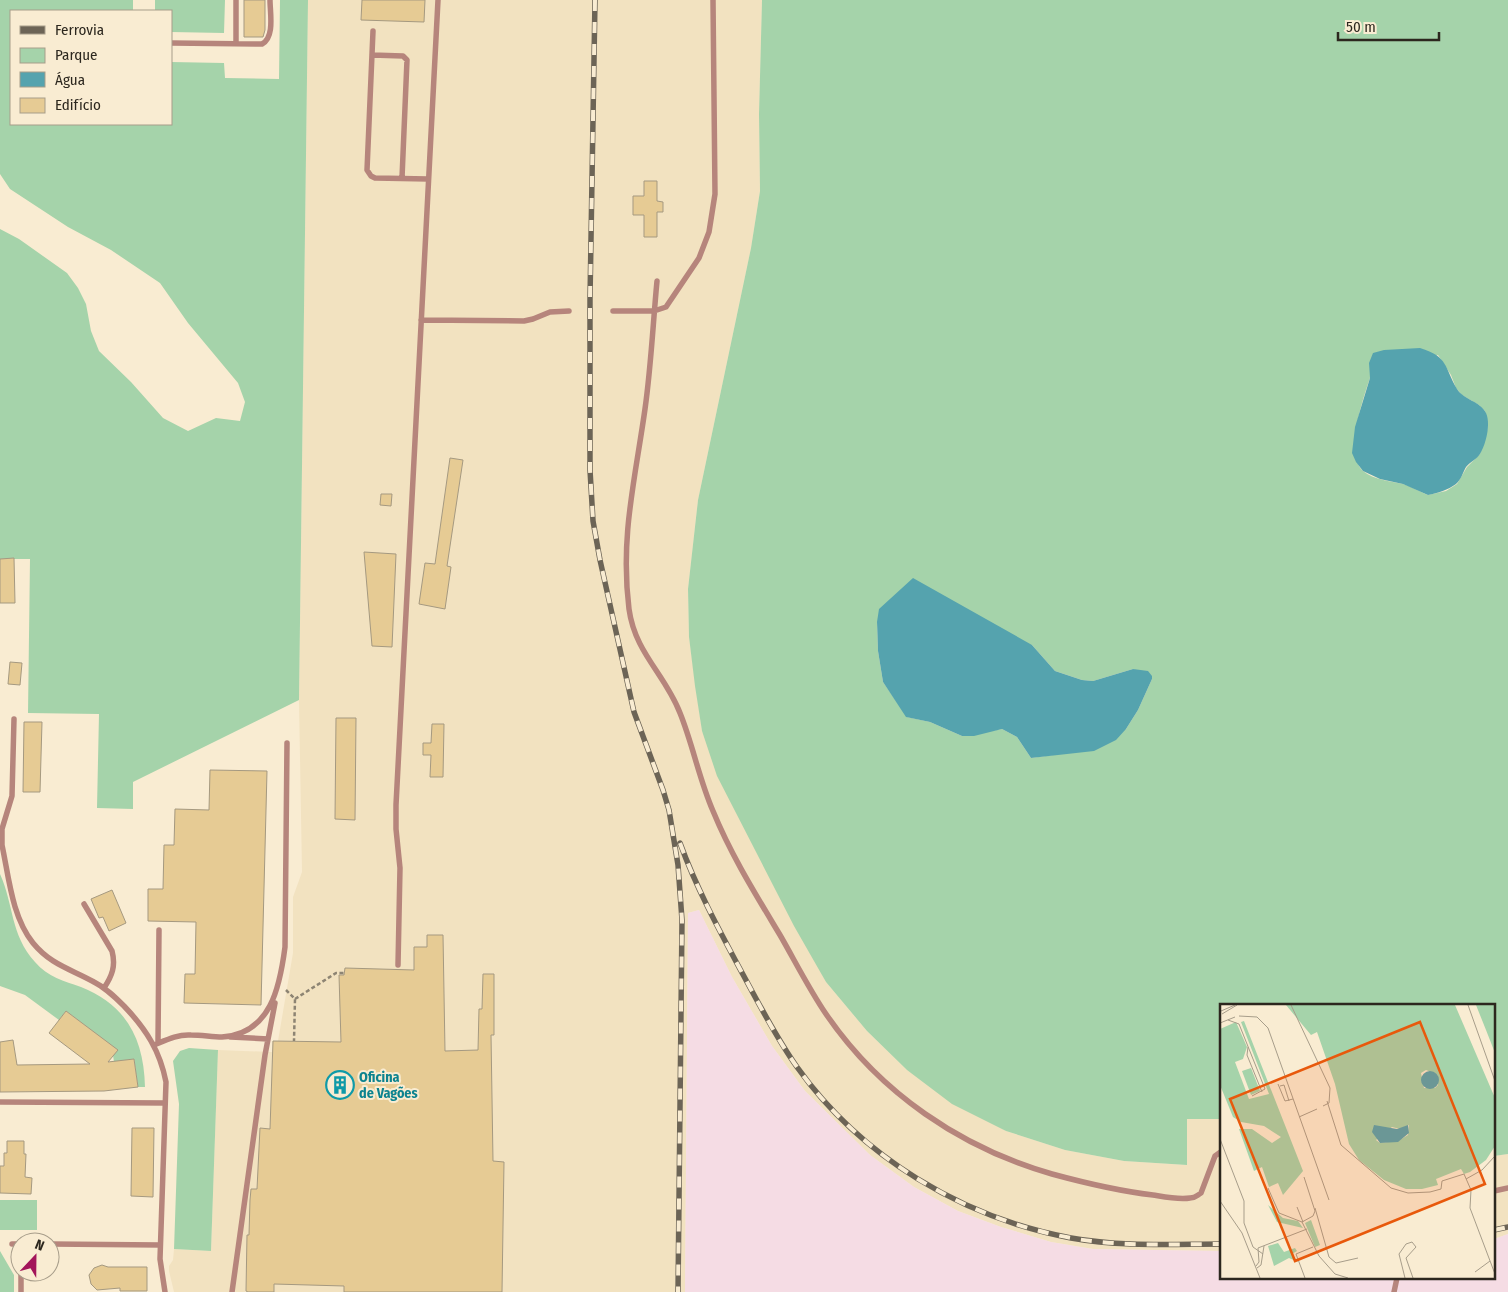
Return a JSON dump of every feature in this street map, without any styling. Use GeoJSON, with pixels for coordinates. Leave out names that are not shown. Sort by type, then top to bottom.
{"type":"FeatureCollection","features":[{"type":"Feature","properties":{"kind":"lane"},"geometry":{"type":"LineString","coordinates":[[236,0],[236,44]]}},
{"type":"Feature","properties":{"kind":"lane"},"geometry":{"type":"LineString","coordinates":[[172,43],[262,44],[268,40],[270,34],[270,0]]}},
{"type":"Feature","properties":{"kind":"lane"},"geometry":{"type":"LineString","coordinates":[[398,965],[400,868],[396,806],[438,0]]}},
{"type":"Feature","properties":{"kind":"lane"},"geometry":{"type":"LineString","coordinates":[[613,311],[654,311],[666,307],[699,258],[707,238],[715,194],[713,0]]}},
{"type":"Feature","properties":{"kind":"lane"},"geometry":{"type":"LineString","coordinates":[[373,31],[367,170],[375,178],[428,179]]}},
{"type":"Feature","properties":{"kind":"lane"},"geometry":{"type":"LineString","coordinates":[[372,55],[403,56],[407,60],[402,178]]}},
{"type":"Feature","properties":{"kind":"lane"},"geometry":{"type":"LineString","coordinates":[[656,281],[645,406],[625,546],[626,587],[631,623],[640,646],[671,693],[678,708],[704,791],[725,838],[826,1013],[846,1040],[875,1072],[914,1106],[956,1134],[986,1150],[1026,1166],[1108,1188],[1165,1197],[1190,1198],[1201,1193],[1215,1156],[1220,1152]]}},
{"type":"Feature","properties":{"kind":"lane"},"geometry":{"type":"LineString","coordinates":[[421,320],[524,321],[550,312],[569,311]]}},
{"type":"Feature","properties":{"kind":"lane"},"geometry":{"type":"LineString","coordinates":[[14,719],[12,796],[1,836],[19,916],[28,935],[49,959],[66,970],[104,988],[138,1021],[156,1044]]}},
{"type":"Feature","properties":{"kind":"lane"},"geometry":{"type":"LineString","coordinates":[[232,1292],[268,1039],[285,947],[287,743]]}},
{"type":"Feature","properties":{"kind":"lane"},"geometry":{"type":"LineString","coordinates":[[84,904],[114,957],[114,970],[104,988]]}},
{"type":"Feature","properties":{"kind":"lane"},"geometry":{"type":"LineString","coordinates":[[159,930],[156,1044],[164,1076],[165,1103],[160,1245],[165,1292]]}},
{"type":"Feature","properties":{"kind":"lane"},"geometry":{"type":"LineString","coordinates":[[222,1037],[242,1032],[257,1023],[269,1009],[279,981]]}},
{"type":"Feature","properties":{"kind":"lane"},"geometry":{"type":"LineString","coordinates":[[156,1044],[171,1038],[190,1034],[268,1039]]}},
{"type":"Feature","properties":{"kind":"lane"},"geometry":{"type":"LineString","coordinates":[[0,1102],[165,1103]]}},
{"type":"Feature","properties":{"kind":"lane"},"geometry":{"type":"LineString","coordinates":[[60,1244],[160,1245]]}},
{"type":"Feature","properties":{"kind":"path"},"geometry":{"type":"LineString","coordinates":[[294,999],[336,973],[344,973]]}},
{"type":"Feature","properties":{"kind":"path"},"geometry":{"type":"LineString","coordinates":[[279,981],[294,999],[294,1041]]}},
{"type":"Feature","properties":{"kind":"shaded area"},"geometry":{"type":"Polygon","coordinates":[[[308,0],[762,0],[759,114],[760,191],[751,248],[698,500],[688,589],[689,637],[702,731],[826,982],[867,1031],[907,1070],[1006,1131],[1065,1150],[1124,1161],[1186,1165],[1187,1119],[1220,1119],[1220,1251],[1093,1249],[1051,1242],[1001,1227],[958,1211],[914,1187],[870,1155],[805,1091],[772,1046],[732,977],[699,910],[688,913],[685,1292],[174,1292],[169,1266],[173,1260],[174,1249],[211,1251],[218,1050],[272,1052],[272,1041],[278,1041],[293,953],[293,897],[302,872],[299,700],[308,0]]]}},
{"type":"Feature","properties":{"kind":"shaded area"},"geometry":{"type":"Polygon","coordinates":[[[699,910],[732,977],[772,1046],[805,1091],[870,1155],[914,1187],[958,1211],[1001,1227],[1051,1242],[1093,1249],[1220,1251],[1220,1280],[1496,1280],[1496,1238],[1508,1234],[1508,1292],[685,1292],[688,913],[699,910]]]}},
{"type":"Feature","properties":{"kind":"shaded area"},"geometry":{"type":"Polygon","coordinates":[[[1508,1154],[1508,1234],[1496,1238],[1496,1156],[1508,1154]]]}},
{"type":"Feature","properties":{"kind":"green space"},"geometry":{"type":"Polygon","coordinates":[[[0,0],[133,0],[133,10],[10,10],[10,125],[172,125],[172,62],[224,63],[225,78],[279,79],[280,0],[308,0],[299,700],[133,782],[133,809],[97,808],[99,714],[28,713],[30,559],[0,559],[0,229],[19,239],[67,273],[78,288],[86,304],[91,331],[99,351],[131,382],[163,418],[188,431],[216,418],[240,421],[245,402],[238,383],[188,323],[160,283],[111,250],[68,227],[10,189],[0,174],[0,0]]]}},
{"type":"Feature","properties":{"kind":"green space"},"geometry":{"type":"Polygon","coordinates":[[[155,0],[225,0],[224,33],[172,32],[172,10],[155,10],[155,0]]]}},
{"type":"Feature","properties":{"kind":"green space"},"geometry":{"type":"Polygon","coordinates":[[[762,0],[1508,0],[1508,1154],[1496,1156],[1496,1004],[1220,1004],[1220,1119],[1187,1119],[1187,1165],[1124,1161],[1065,1150],[1006,1131],[952,1104],[907,1070],[867,1031],[826,982],[794,926],[717,776],[702,731],[689,637],[688,589],[698,500],[751,248],[760,191],[759,114],[762,0]],[[1438,355],[1370,378],[1360,412],[1355,439],[1355,452],[1358,463],[1363,471],[1377,478],[1406,485],[1428,495],[1446,491],[1457,484],[1467,467],[1480,454],[1488,427],[1485,411],[1462,395],[1456,388],[1451,375],[1438,355]],[[877,622],[878,651],[883,682],[907,717],[930,722],[962,736],[1002,729],[1017,737],[1031,758],[1053,755],[1126,729],[1138,710],[1152,679],[1133,669],[1093,681],[1082,680],[1055,671],[1032,645],[877,622]]]}},
{"type":"Feature","properties":{"kind":"green space"},"geometry":{"type":"Polygon","coordinates":[[[0,874],[21,941],[35,962],[51,975],[97,995],[121,1014],[130,1026],[141,1054],[145,1087],[138,1087],[134,1059],[114,1062],[113,1055],[117,1050],[66,1011],[59,1020],[25,995],[0,986],[0,874]]]}},
{"type":"Feature","properties":{"kind":"green space"},"geometry":{"type":"Polygon","coordinates":[[[189,1048],[218,1050],[211,1251],[174,1249],[179,1104],[173,1061],[180,1051],[189,1048]]]}},
{"type":"Feature","properties":{"kind":"green space"},"geometry":{"type":"Polygon","coordinates":[[[0,1200],[37,1200],[37,1230],[0,1230],[0,1200]]]}},
{"type":"Feature","properties":{"kind":"green space"},"geometry":{"type":"Polygon","coordinates":[[[0,1251],[10,1268],[10,1282],[14,1282],[14,1292],[0,1292],[0,1251]]]}},
{"type":"Feature","properties":{"kind":"water"},"geometry":{"type":"Polygon","coordinates":[[[1420,348],[1429,351],[1441,359],[1457,389],[1483,409],[1488,423],[1486,440],[1479,456],[1466,467],[1458,482],[1446,490],[1428,495],[1403,484],[1380,479],[1363,471],[1352,453],[1355,427],[1370,378],[1369,363],[1373,353],[1384,350],[1420,348]]]}},
{"type":"Feature","properties":{"kind":"water"},"geometry":{"type":"Polygon","coordinates":[[[913,578],[1032,645],[1055,671],[1082,680],[1093,681],[1133,669],[1148,671],[1152,679],[1138,710],[1126,729],[1116,740],[1094,751],[1031,758],[1017,737],[1002,729],[974,736],[962,736],[930,722],[906,717],[883,682],[878,651],[877,622],[879,609],[913,578]]]}},
{"type":"Feature","properties":{"kind":"building"},"geometry":{"type":"Polygon","coordinates":[[[244,0],[265,0],[265,30],[263,37],[244,37],[244,0]]]}},
{"type":"Feature","properties":{"kind":"building"},"geometry":{"type":"Polygon","coordinates":[[[362,0],[425,0],[424,22],[361,20],[362,0]]]}},
{"type":"Feature","properties":{"kind":"building"},"geometry":{"type":"Polygon","coordinates":[[[644,181],[657,181],[657,201],[663,202],[663,212],[657,212],[657,237],[644,237],[644,215],[633,215],[633,196],[644,196],[644,181]]]}},
{"type":"Feature","properties":{"kind":"building"},"geometry":{"type":"Polygon","coordinates":[[[450,458],[463,460],[447,566],[451,567],[445,609],[419,604],[425,563],[435,564],[450,458]]]}},
{"type":"Feature","properties":{"kind":"building"},"geometry":{"type":"Polygon","coordinates":[[[381,494],[392,494],[391,506],[380,505],[381,494]]]}},
{"type":"Feature","properties":{"kind":"building"},"geometry":{"type":"Polygon","coordinates":[[[364,552],[396,554],[392,647],[372,646],[364,552]]]}},
{"type":"Feature","properties":{"kind":"building"},"geometry":{"type":"Polygon","coordinates":[[[14,558],[15,603],[0,603],[0,559],[14,558]]]}},
{"type":"Feature","properties":{"kind":"building"},"geometry":{"type":"Polygon","coordinates":[[[10,662],[22,663],[20,685],[8,684],[10,662]]]}},
{"type":"Feature","properties":{"kind":"building"},"geometry":{"type":"Polygon","coordinates":[[[336,718],[356,718],[355,820],[335,819],[336,718]]]}},
{"type":"Feature","properties":{"kind":"building"},"geometry":{"type":"Polygon","coordinates":[[[24,722],[42,722],[40,792],[23,792],[24,722]]]}},
{"type":"Feature","properties":{"kind":"building"},"geometry":{"type":"Polygon","coordinates":[[[432,724],[444,724],[443,777],[430,777],[431,755],[423,755],[423,743],[431,743],[432,724]]]}},
{"type":"Feature","properties":{"kind":"building"},"geometry":{"type":"Polygon","coordinates":[[[210,770],[267,771],[261,1005],[184,1003],[185,974],[195,974],[196,922],[148,921],[148,889],[163,889],[164,845],[174,845],[175,809],[209,810],[210,770]]]}},
{"type":"Feature","properties":{"kind":"building"},"geometry":{"type":"Polygon","coordinates":[[[112,890],[126,923],[109,931],[103,917],[99,918],[91,899],[112,890]]]}},
{"type":"Feature","properties":{"kind":"building","name":"Oficina de Vagões"},"geometry":{"type":"Polygon","coordinates":[[[427,935],[443,935],[445,1051],[478,1050],[479,1009],[482,1009],[483,974],[494,974],[494,1035],[491,1035],[493,1161],[504,1162],[502,1292],[344,1292],[344,1286],[274,1284],[274,1292],[246,1291],[250,1200],[251,1189],[257,1189],[260,1128],[270,1129],[273,1041],[341,1042],[339,975],[344,975],[345,968],[414,970],[414,947],[427,947],[427,935]]]}},
{"type":"Feature","properties":{"kind":"building"},"geometry":{"type":"Polygon","coordinates":[[[66,1011],[118,1050],[108,1062],[134,1059],[138,1087],[104,1091],[0,1092],[0,1042],[13,1040],[17,1065],[90,1064],[49,1033],[66,1011]]]}},
{"type":"Feature","properties":{"kind":"building"},"geometry":{"type":"Polygon","coordinates":[[[132,1128],[154,1128],[153,1197],[131,1196],[132,1128]]]}},
{"type":"Feature","properties":{"kind":"building"},"geometry":{"type":"Polygon","coordinates":[[[7,1141],[24,1141],[24,1154],[26,1154],[25,1177],[32,1178],[31,1194],[0,1193],[0,1166],[4,1166],[4,1153],[7,1153],[7,1141]]]}},
{"type":"Feature","properties":{"kind":"building"},"geometry":{"type":"Polygon","coordinates":[[[102,1265],[108,1267],[147,1267],[147,1291],[120,1291],[120,1288],[97,1290],[91,1284],[89,1275],[94,1268],[102,1265]]]}},
{"type":"Feature","properties":{"kind":"railway"},"geometry":{"type":"LineString","coordinates":[[595,0],[590,299],[590,470],[593,521],[634,712],[669,810],[678,865],[682,920],[678,1292]]}},
{"type":"Feature","properties":{"kind":"railway"},"geometry":{"type":"LineString","coordinates":[[680,843],[716,923],[767,1019],[789,1055],[823,1099],[852,1129],[883,1155],[917,1179],[954,1199],[992,1216],[1031,1229],[1071,1238],[1109,1243],[1220,1244]]}},
{"type":"Feature","properties":{"kind":"railway"},"geometry":{"type":"LineString","coordinates":[[1496,1230],[1508,1227]]}},
{"type":"Feature","properties":{"kind":"place","name":"Oficina de Vagões"},"geometry":{"type":"Point","coordinates":[340,1085]}}]}
